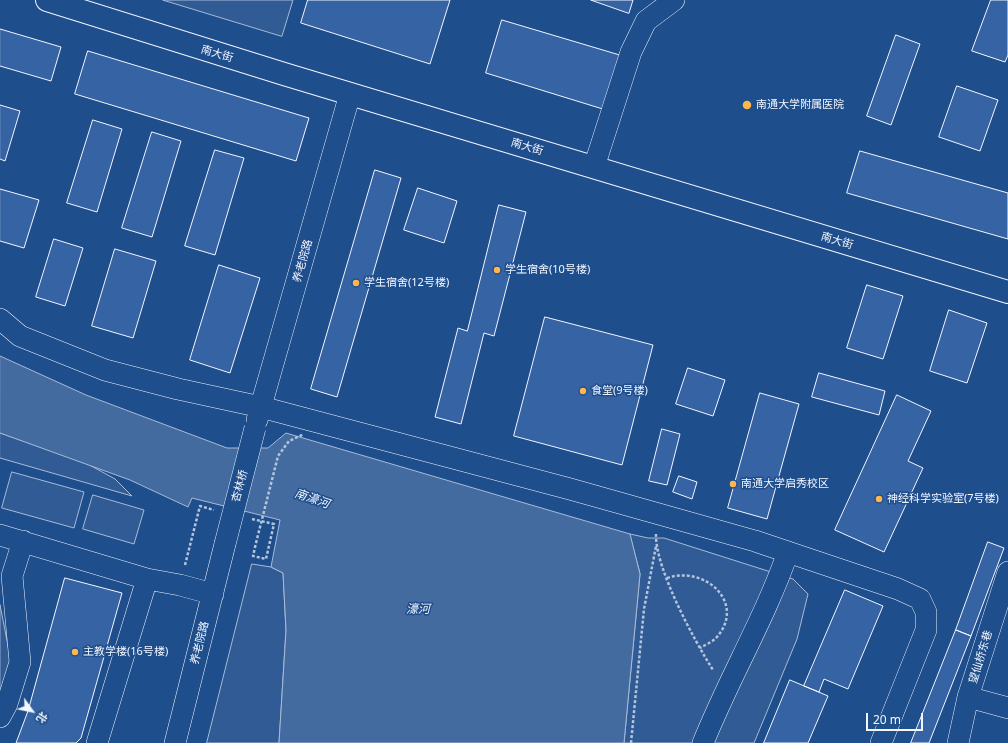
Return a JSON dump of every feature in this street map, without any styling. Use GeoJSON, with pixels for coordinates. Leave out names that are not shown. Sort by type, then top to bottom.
{"type":"FeatureCollection","features":[{"type":"Feature","properties":{"kind":"main road","name":"南大街"},"geometry":{"type":"LineString","coordinates":[[47,0],[350,94],[1008,292]]}},
{"type":"Feature","properties":{"kind":"street"},"geometry":{"type":"LineString","coordinates":[[594,167],[631,52],[646,21],[674,0]]}},
{"type":"Feature","properties":{"kind":"street","name":"养老院路"},"geometry":{"type":"LineString","coordinates":[[255,428],[350,94]]}},
{"type":"Feature","properties":{"kind":"street"},"geometry":{"type":"LineString","coordinates":[[0,318],[20,336],[106,370],[178,389],[261,407],[656,514],[788,552],[898,589],[920,599],[926,612],[926,630],[881,743]]}},
{"type":"Feature","properties":{"kind":"street","name":"杏林桥"},"geometry":{"type":"LineString","coordinates":[[225,544],[255,428]]}},
{"type":"Feature","properties":{"kind":"street"},"geometry":{"type":"LineString","coordinates":[[0,535],[147,579],[180,585],[213,594]]}},
{"type":"Feature","properties":{"kind":"street"},"geometry":{"type":"LineString","coordinates":[[0,717],[7,704],[20,662],[12,576],[24,541]]}},
{"type":"Feature","properties":{"kind":"street","name":"养老院路"},"geometry":{"type":"LineString","coordinates":[[175,743],[225,544]]}},
{"type":"Feature","properties":{"kind":"street"},"geometry":{"type":"LineString","coordinates":[[703,743],[726,690],[773,592],[788,552]]}},
{"type":"Feature","properties":{"kind":"street","name":"望仙桥东巷"},"geometry":{"type":"LineString","coordinates":[[958,743],[968,697],[1008,572]]}},
{"type":"Feature","properties":{"kind":"street"},"geometry":{"type":"LineString","coordinates":[[97,743],[147,579]]}},
{"type":"Feature","properties":{"kind":"street"},"geometry":{"type":"LineString","coordinates":[[968,697],[1008,708]]}},
{"type":"Feature","properties":{"kind":"path"},"geometry":{"type":"LineString","coordinates":[[256,543],[278,456],[289,441],[304,434]]}},
{"type":"Feature","properties":{"kind":"path"},"geometry":{"type":"LineString","coordinates":[[631,743],[644,610],[656,546],[656,514]]}},
{"type":"Feature","properties":{"kind":"path"},"geometry":{"type":"LineString","coordinates":[[656,546],[667,578],[700,648],[726,690]]}},
{"type":"Feature","properties":{"kind":"path"},"geometry":{"type":"LineString","coordinates":[[667,578],[677,574],[695,576],[709,582],[722,595],[727,611],[724,625],[715,639],[700,648]]}},
{"type":"Feature","properties":{"kind":"shaded area"},"geometry":{"type":"Polygon","coordinates":[[[163,0],[293,0],[282,36],[163,0]]]}},
{"type":"Feature","properties":{"kind":"shaded area"},"geometry":{"type":"Polygon","coordinates":[[[0,433],[84,462],[115,479],[132,496],[0,458],[0,433]]]}},
{"type":"Feature","properties":{"kind":"shaded area"},"geometry":{"type":"Polygon","coordinates":[[[12,472],[84,492],[74,528],[2,508],[12,472]]]}},
{"type":"Feature","properties":{"kind":"shaded area"},"geometry":{"type":"Polygon","coordinates":[[[93,495],[144,510],[134,544],[83,529],[93,495]]]}},
{"type":"Feature","properties":{"kind":"shaded area"},"geometry":{"type":"Polygon","coordinates":[[[630,534],[648,538],[664,538],[793,579],[808,594],[797,639],[754,743],[624,743],[640,574],[630,534]]]}},
{"type":"Feature","properties":{"kind":"shaded area"},"geometry":{"type":"Polygon","coordinates":[[[252,564],[271,567],[283,573],[286,630],[279,743],[207,743],[252,564]]]}},
{"type":"Feature","properties":{"kind":"shaded area"},"geometry":{"type":"Polygon","coordinates":[[[0,605],[12,666],[0,695],[0,605]]]}},
{"type":"Feature","properties":{"kind":"water","name":"濠河"},"geometry":{"type":"Polygon","coordinates":[[[0,356],[86,395],[227,448],[268,448],[286,433],[630,534],[640,574],[624,743],[279,743],[286,630],[283,573],[271,567],[280,520],[192,498],[188,507],[130,480],[0,433],[0,356]]]}},
{"type":"Feature","properties":{"kind":"building"},"geometry":{"type":"Polygon","coordinates":[[[308,0],[450,0],[430,64],[301,23],[308,0]]]}},
{"type":"Feature","properties":{"kind":"building"},"geometry":{"type":"Polygon","coordinates":[[[591,0],[633,0],[629,13],[591,0]]]}},
{"type":"Feature","properties":{"kind":"building"},"geometry":{"type":"Polygon","coordinates":[[[991,0],[1008,0],[1008,55],[1005,62],[972,51],[991,0]]]}},
{"type":"Feature","properties":{"kind":"building"},"geometry":{"type":"Polygon","coordinates":[[[502,20],[623,56],[606,110],[486,73],[502,20]]]}},
{"type":"Feature","properties":{"kind":"building"},"geometry":{"type":"Polygon","coordinates":[[[0,29],[61,47],[51,81],[0,66],[0,29]]]}},
{"type":"Feature","properties":{"kind":"building"},"geometry":{"type":"Polygon","coordinates":[[[896,35],[920,44],[891,125],[867,116],[896,35]]]}},
{"type":"Feature","properties":{"kind":"building"},"geometry":{"type":"Polygon","coordinates":[[[88,51],[309,118],[296,161],[75,94],[88,51]]]}},
{"type":"Feature","properties":{"kind":"building"},"geometry":{"type":"Polygon","coordinates":[[[957,86],[998,100],[980,151],[939,137],[957,86]]]}},
{"type":"Feature","properties":{"kind":"building"},"geometry":{"type":"Polygon","coordinates":[[[0,105],[20,111],[5,161],[0,159],[0,105]]]}},
{"type":"Feature","properties":{"kind":"building"},"geometry":{"type":"Polygon","coordinates":[[[93,120],[122,129],[97,212],[67,203],[93,120]]]}},
{"type":"Feature","properties":{"kind":"building"},"geometry":{"type":"Polygon","coordinates":[[[152,132],[181,141],[152,237],[122,228],[152,132]]]}},
{"type":"Feature","properties":{"kind":"building"},"geometry":{"type":"Polygon","coordinates":[[[215,150],[244,158],[215,255],[185,246],[215,150]]]}},
{"type":"Feature","properties":{"kind":"building"},"geometry":{"type":"Polygon","coordinates":[[[860,151],[1008,193],[1008,239],[847,193],[860,151]]]}},
{"type":"Feature","properties":{"kind":"building","name":"学生宿舍(12号楼)"},"geometry":{"type":"Polygon","coordinates":[[[375,170],[401,178],[337,397],[311,389],[375,170]]]}},
{"type":"Feature","properties":{"kind":"building"},"geometry":{"type":"Polygon","coordinates":[[[418,188],[457,201],[444,243],[404,230],[418,188]]]}},
{"type":"Feature","properties":{"kind":"building"},"geometry":{"type":"Polygon","coordinates":[[[0,189],[39,200],[24,248],[0,241],[0,189]]]}},
{"type":"Feature","properties":{"kind":"building","name":"学生宿舍(10号楼)"},"geometry":{"type":"Polygon","coordinates":[[[499,205],[526,212],[494,336],[484,333],[461,424],[435,417],[458,328],[467,331],[499,205]]]}},
{"type":"Feature","properties":{"kind":"building"},"geometry":{"type":"Polygon","coordinates":[[[54,239],[83,248],[65,306],[36,297],[54,239]]]}},
{"type":"Feature","properties":{"kind":"building"},"geometry":{"type":"Polygon","coordinates":[[[115,249],[156,261],[133,338],[92,326],[115,249]]]}},
{"type":"Feature","properties":{"kind":"building"},"geometry":{"type":"Polygon","coordinates":[[[219,265],[260,278],[230,373],[190,360],[219,265]]]}},
{"type":"Feature","properties":{"kind":"building"},"geometry":{"type":"Polygon","coordinates":[[[867,285],[903,296],[883,359],[847,348],[867,285]]]}},
{"type":"Feature","properties":{"kind":"building"},"geometry":{"type":"Polygon","coordinates":[[[949,310],[987,323],[967,383],[930,371],[949,310]]]}},
{"type":"Feature","properties":{"kind":"building","name":"食堂(9号楼)"},"geometry":{"type":"Polygon","coordinates":[[[545,317],[653,345],[622,465],[514,436],[545,317]]]}},
{"type":"Feature","properties":{"kind":"building"},"geometry":{"type":"Polygon","coordinates":[[[688,368],[725,380],[713,416],[676,404],[688,368]]]}},
{"type":"Feature","properties":{"kind":"building"},"geometry":{"type":"Polygon","coordinates":[[[819,373],[885,391],[879,415],[812,397],[819,373]]]}},
{"type":"Feature","properties":{"kind":"building"},"geometry":{"type":"Polygon","coordinates":[[[760,393],[799,404],[767,519],[728,508],[760,393]]]}},
{"type":"Feature","properties":{"kind":"building","name":"神经科学实验室(7号楼)"},"geometry":{"type":"Polygon","coordinates":[[[897,395],[931,411],[908,461],[923,468],[884,552],[835,530],[897,395]]]}},
{"type":"Feature","properties":{"kind":"building"},"geometry":{"type":"Polygon","coordinates":[[[662,429],[680,434],[667,485],[649,481],[662,429]]]}},
{"type":"Feature","properties":{"kind":"building"},"geometry":{"type":"Polygon","coordinates":[[[679,476],[697,482],[692,499],[673,492],[679,476]]]}},
{"type":"Feature","properties":{"kind":"building"},"geometry":{"type":"Polygon","coordinates":[[[988,542],[1004,548],[971,636],[956,630],[988,542]]]}},
{"type":"Feature","properties":{"kind":"building","name":"主教学楼(16号楼)"},"geometry":{"type":"Polygon","coordinates":[[[65,578],[122,593],[81,738],[76,743],[16,743],[28,711],[65,578]]]}},
{"type":"Feature","properties":{"kind":"building"},"geometry":{"type":"Polygon","coordinates":[[[845,590],[883,606],[848,689],[824,679],[819,692],[804,686],[845,590]]]}},
{"type":"Feature","properties":{"kind":"building"},"geometry":{"type":"Polygon","coordinates":[[[956,630],[971,636],[929,743],[911,743],[956,630]]]}},
{"type":"Feature","properties":{"kind":"building"},"geometry":{"type":"Polygon","coordinates":[[[790,680],[828,696],[808,743],[764,743],[790,680]]]}},
{"type":"Feature","properties":{"kind":"place","name":"南通大学附属医院"},"geometry":{"type":"Point","coordinates":[747,105]}},
{"type":"Feature","properties":{"kind":"place","name":"学生宿舍(10号楼)"},"geometry":{"type":"Point","coordinates":[497,270]}},
{"type":"Feature","properties":{"kind":"place","name":"学生宿舍(12号楼)"},"geometry":{"type":"Point","coordinates":[356,283]}},
{"type":"Feature","properties":{"kind":"place","name":"食堂(9号楼)"},"geometry":{"type":"Point","coordinates":[583,391]}},
{"type":"Feature","properties":{"kind":"place","name":"南通大学启秀校区"},"geometry":{"type":"Point","coordinates":[733,484]}},
{"type":"Feature","properties":{"kind":"place","name":"神经科学实验室(7号楼)"},"geometry":{"type":"Point","coordinates":[879,499]}},
{"type":"Feature","properties":{"kind":"place","name":"主教学楼(16号楼)"},"geometry":{"type":"Point","coordinates":[75,652]}},
{"type":"Feature","properties":{"kind":"water label","name":"南濠河"},"geometry":{"type":"Point","coordinates":[312,499]}}]}
